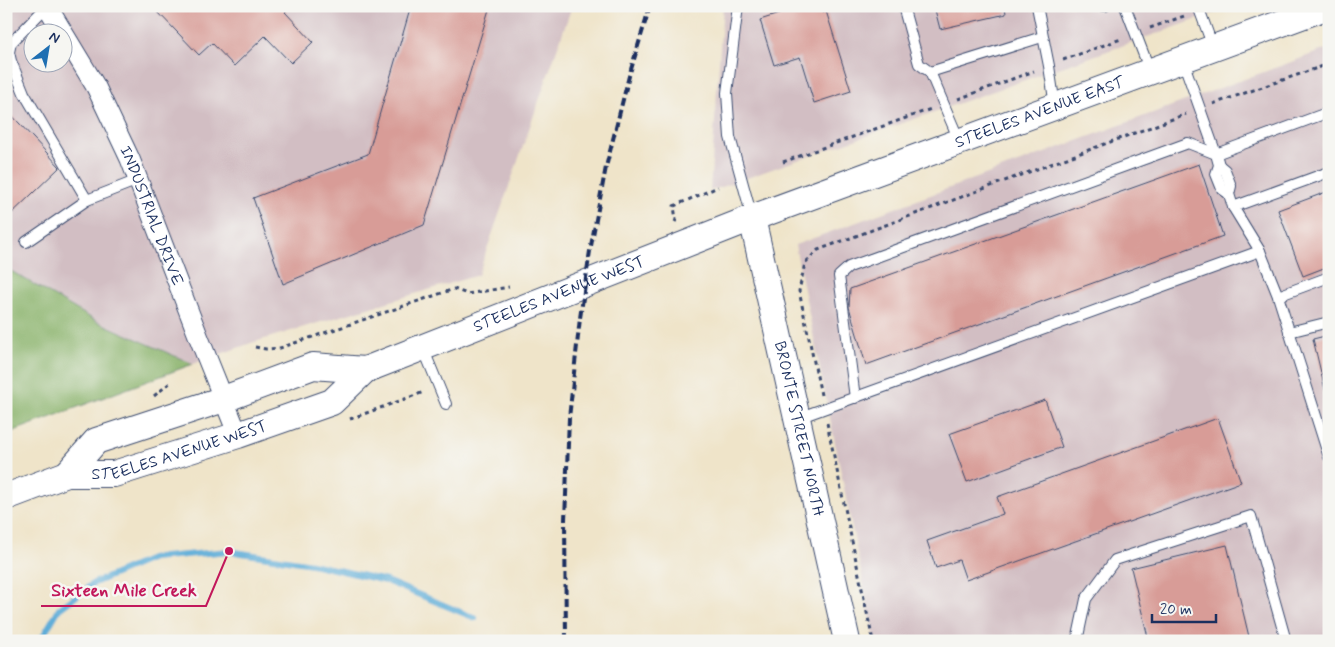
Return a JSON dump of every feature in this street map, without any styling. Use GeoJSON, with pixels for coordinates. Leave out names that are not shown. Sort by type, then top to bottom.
{"type":"FeatureCollection","features":[{"type":"Feature","properties":{"kind":"main road","name":"STEELES AVENUE EAST"},"geometry":{"type":"LineString","coordinates":[[752,218],[1214,49],[1315,9]]}},
{"type":"Feature","properties":{"kind":"main road","name":"STEELES AVENUE WEST"},"geometry":{"type":"LineString","coordinates":[[6,498],[67,474],[114,474],[238,435],[332,402],[365,370],[752,218]]}},
{"type":"Feature","properties":{"kind":"main road","name":"BRONTE STREET NORTH"},"geometry":{"type":"LineString","coordinates":[[752,218],[847,641]]}},
{"type":"Feature","properties":{"kind":"main road","name":"STEELES AVENUE WEST"},"geometry":{"type":"LineString","coordinates":[[67,474],[96,442],[224,399],[313,366],[365,370]]}},
{"type":"Feature","properties":{"kind":"street","name":"INDUSTRIAL DRIVE"},"geometry":{"type":"LineString","coordinates":[[47,6],[96,87],[130,160],[238,435]]}},
{"type":"Feature","properties":{"kind":"lane"},"geometry":{"type":"LineString","coordinates":[[47,6],[12,43],[9,52],[24,93],[87,200]]}},
{"type":"Feature","properties":{"kind":"lane"},"geometry":{"type":"LineString","coordinates":[[738,6],[727,93],[730,136],[752,218]]}},
{"type":"Feature","properties":{"kind":"lane"},"geometry":{"type":"LineString","coordinates":[[903,6],[919,64],[930,72],[960,142]]}},
{"type":"Feature","properties":{"kind":"lane"},"geometry":{"type":"LineString","coordinates":[[1037,6],[1055,107]]}},
{"type":"Feature","properties":{"kind":"lane"},"geometry":{"type":"LineString","coordinates":[[1125,6],[1150,72]]}},
{"type":"Feature","properties":{"kind":"lane"},"geometry":{"type":"LineString","coordinates":[[1199,8],[1214,49]]}},
{"type":"Feature","properties":{"kind":"lane"},"geometry":{"type":"LineString","coordinates":[[930,72],[1042,37]]}},
{"type":"Feature","properties":{"kind":"lane"},"geometry":{"type":"LineString","coordinates":[[1182,60],[1216,154],[1219,166],[1216,174],[1222,188],[1229,194],[1233,207],[1260,251],[1278,296],[1329,457]]}},
{"type":"Feature","properties":{"kind":"lane"},"geometry":{"type":"LineString","coordinates":[[855,398],[839,276],[849,267],[1188,143],[1216,154],[1329,112]]}},
{"type":"Feature","properties":{"kind":"lane"},"geometry":{"type":"LineString","coordinates":[[1233,207],[1329,172]]}},
{"type":"Feature","properties":{"kind":"lane"},"geometry":{"type":"LineString","coordinates":[[26,242],[87,200],[138,180]]}},
{"type":"Feature","properties":{"kind":"lane"},"geometry":{"type":"LineString","coordinates":[[797,418],[1260,251]]}},
{"type":"Feature","properties":{"kind":"lane"},"geometry":{"type":"LineString","coordinates":[[1278,296],[1329,277]]}},
{"type":"Feature","properties":{"kind":"lane"},"geometry":{"type":"LineString","coordinates":[[1289,332],[1329,322]]}},
{"type":"Feature","properties":{"kind":"lane"},"geometry":{"type":"LineString","coordinates":[[423,347],[446,404]]}},
{"type":"Feature","properties":{"kind":"lane"},"geometry":{"type":"LineString","coordinates":[[1077,641],[1086,599],[1115,560],[1251,516],[1286,641]]}},
{"type":"Feature","properties":{"kind":"path"},"geometry":{"type":"LineString","coordinates":[[783,162],[1049,66],[1199,8]]}},
{"type":"Feature","properties":{"kind":"path"},"geometry":{"type":"LineString","coordinates":[[873,641],[799,291],[804,263],[818,250],[1200,108],[1329,64]]}},
{"type":"Feature","properties":{"kind":"path"},"geometry":{"type":"LineString","coordinates":[[674,206],[718,187]]}},
{"type":"Feature","properties":{"kind":"path"},"geometry":{"type":"LineString","coordinates":[[255,347],[266,349],[280,348],[454,290]]}},
{"type":"Feature","properties":{"kind":"path"},"geometry":{"type":"LineString","coordinates":[[154,396],[172,382]]}},
{"type":"Feature","properties":{"kind":"shaded area"},"geometry":{"type":"Polygon","coordinates":[[[6,6],[572,6],[478,275],[251,343],[193,364],[96,321],[6,268],[6,6]]]}},
{"type":"Feature","properties":{"kind":"shaded area"},"geometry":{"type":"Polygon","coordinates":[[[723,6],[1235,6],[710,191],[723,6]]]}},
{"type":"Feature","properties":{"kind":"shaded area"},"geometry":{"type":"Polygon","coordinates":[[[1329,48],[1329,641],[875,641],[795,245],[1329,48]]]}},
{"type":"Feature","properties":{"kind":"green space"},"geometry":{"type":"Polygon","coordinates":[[[6,268],[96,321],[193,364],[6,434],[6,268]]]}},
{"type":"Feature","properties":{"kind":"building"},"geometry":{"type":"Polygon","coordinates":[[[158,6],[291,6],[285,12],[313,42],[291,63],[265,36],[234,66],[212,43],[199,55],[155,9],[158,6]]]}},
{"type":"Feature","properties":{"kind":"building"},"geometry":{"type":"Polygon","coordinates":[[[411,6],[490,6],[424,225],[283,284],[253,198],[368,154],[411,6]]]}},
{"type":"Feature","properties":{"kind":"building"},"geometry":{"type":"Polygon","coordinates":[[[780,6],[821,6],[823,13],[826,11],[851,91],[814,103],[800,57],[774,65],[760,20],[782,13],[780,6]]]}},
{"type":"Feature","properties":{"kind":"building"},"geometry":{"type":"Polygon","coordinates":[[[934,6],[1005,6],[1006,14],[940,29],[934,6]]]}},
{"type":"Feature","properties":{"kind":"building"},"geometry":{"type":"Polygon","coordinates":[[[6,109],[60,167],[6,219],[6,109]]]}},
{"type":"Feature","properties":{"kind":"building"},"geometry":{"type":"Polygon","coordinates":[[[1199,164],[1223,236],[866,365],[849,307],[850,289],[1199,164]]]}},
{"type":"Feature","properties":{"kind":"building"},"geometry":{"type":"Polygon","coordinates":[[[1329,191],[1329,266],[1303,276],[1278,210],[1329,191]]]}},
{"type":"Feature","properties":{"kind":"building"},"geometry":{"type":"Polygon","coordinates":[[[1329,335],[1329,402],[1328,402],[1313,339],[1329,335]]]}},
{"type":"Feature","properties":{"kind":"building"},"geometry":{"type":"Polygon","coordinates":[[[1045,400],[1062,447],[967,482],[949,434],[1045,400]]]}},
{"type":"Feature","properties":{"kind":"building"},"geometry":{"type":"Polygon","coordinates":[[[1218,418],[1241,482],[966,580],[959,560],[936,568],[927,541],[1003,514],[997,497],[1218,418]]]}},
{"type":"Feature","properties":{"kind":"building"},"geometry":{"type":"Polygon","coordinates":[[[1227,545],[1250,641],[1149,641],[1131,568],[1227,545]]]}},
{"type":"Feature","properties":{"kind":"waterway"},"geometry":{"type":"LineString","coordinates":[[40,641],[59,609],[94,583],[153,558],[229,551],[312,564],[386,581],[475,618]]}},
{"type":"Feature","properties":{"kind":"railway"},"geometry":{"type":"LineString","coordinates":[[566,641],[565,520],[569,418],[580,318],[590,251],[606,167],[629,76],[650,6]]}},
{"type":"Feature","properties":{"kind":"place","name":"Sixteen Mile Creek"},"geometry":{"type":"Point","coordinates":[229,551]}}]}
